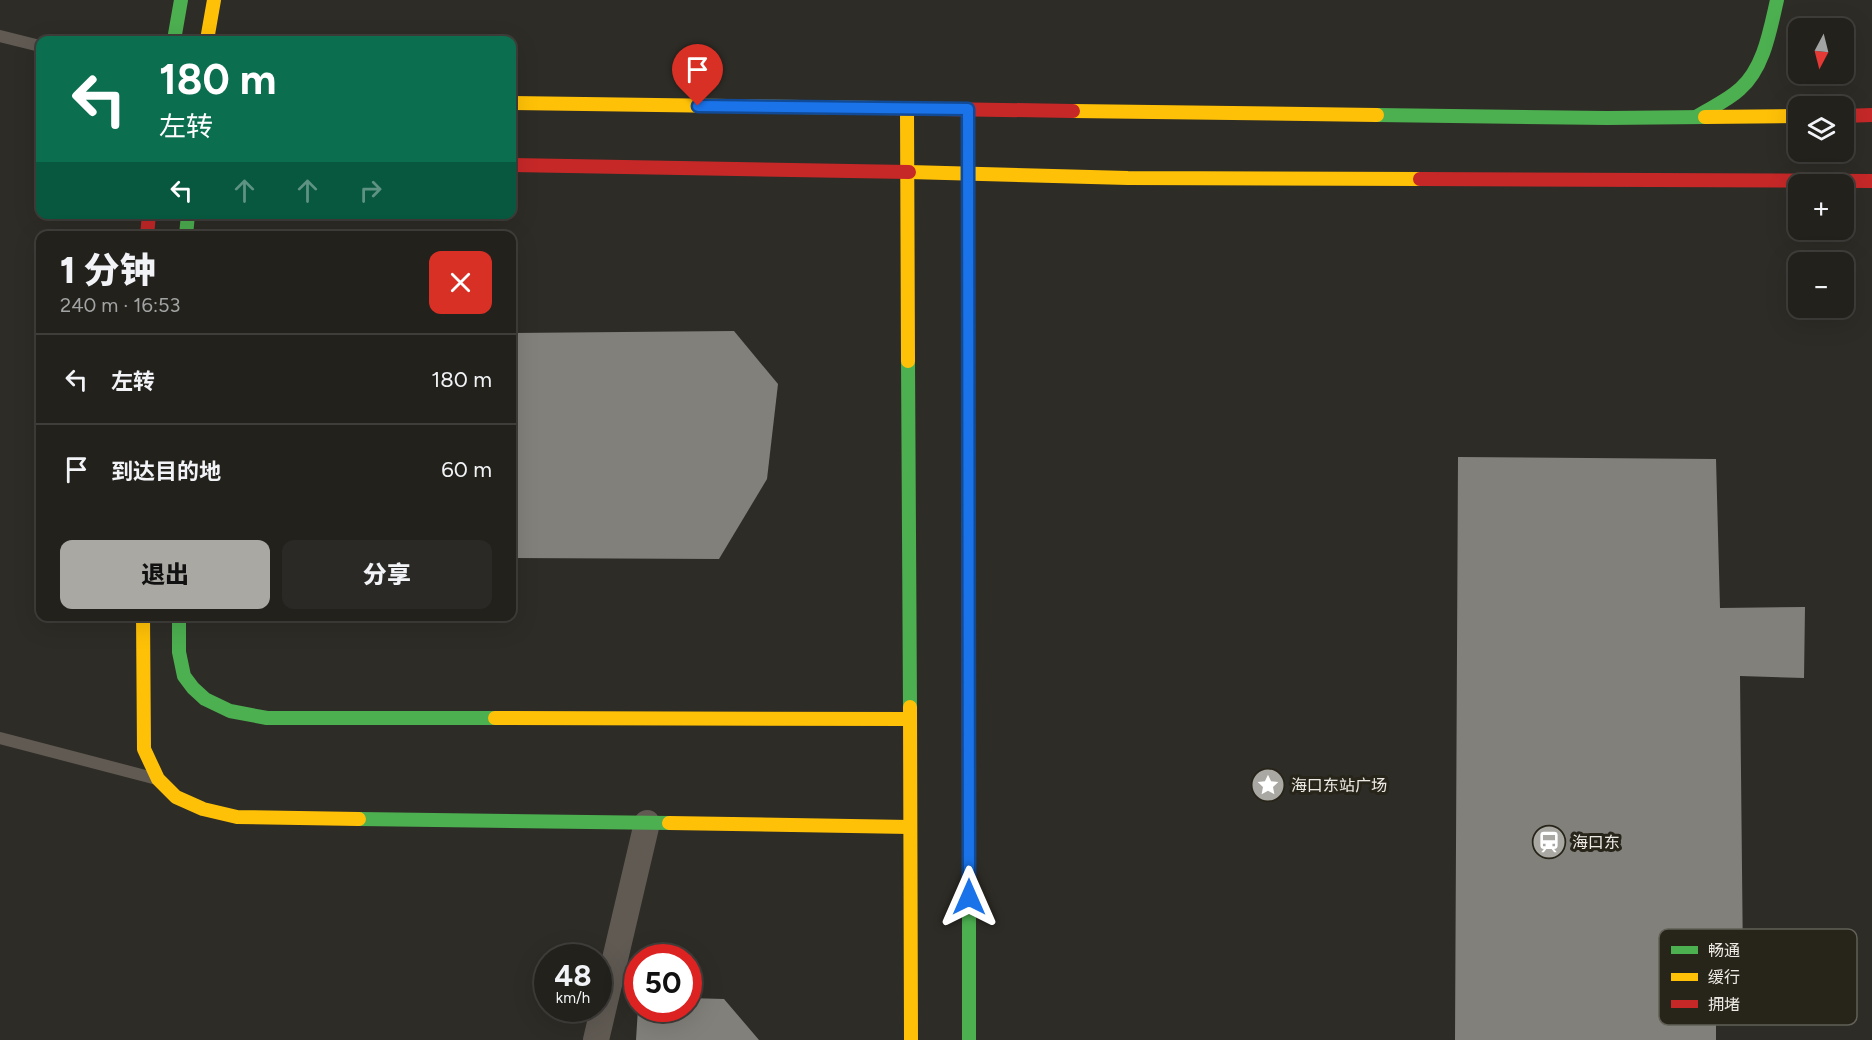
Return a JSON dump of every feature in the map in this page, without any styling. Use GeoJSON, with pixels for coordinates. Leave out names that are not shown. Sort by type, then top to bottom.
{"type":"FeatureCollection","features":[{"type":"Feature","properties":{"kind":"main road"},"geometry":{"type":"LineString","coordinates":[[175,36],[182,0]]}},
{"type":"Feature","properties":{"kind":"main road"},"geometry":{"type":"LineString","coordinates":[[208,36],[214,0]]}},
{"type":"Feature","properties":{"kind":"main road"},"geometry":{"type":"LineString","coordinates":[[1696,117],[1741,88],[1758,63],[1770,32],[1777,0]]}},
{"type":"Feature","properties":{"kind":"main road"},"geometry":{"type":"LineString","coordinates":[[516,103],[1607,118],[1788,116]]}},
{"type":"Feature","properties":{"kind":"main road"},"geometry":{"type":"LineString","coordinates":[[907,109],[911,1040]]}},
{"type":"Feature","properties":{"kind":"main road"},"geometry":{"type":"LineString","coordinates":[[968,109],[969,1040]]}},
{"type":"Feature","properties":{"kind":"main road"},"geometry":{"type":"LineString","coordinates":[[1854,116],[1872,115]]}},
{"type":"Feature","properties":{"kind":"main road"},"geometry":{"type":"LineString","coordinates":[[516,165],[1128,178],[1872,181]]}},
{"type":"Feature","properties":{"kind":"main road"},"geometry":{"type":"LineString","coordinates":[[143,621],[144,749],[158,779],[176,797],[203,809],[237,817],[910,827]]}},
{"type":"Feature","properties":{"kind":"main road"},"geometry":{"type":"LineString","coordinates":[[179,621],[180,657],[183,673],[193,688],[209,703],[226,711],[267,718],[909,719]]}},
{"type":"Feature","properties":{"kind":"street"},"geometry":{"type":"LineString","coordinates":[[596,1040],[647,823]]}},
{"type":"Feature","properties":{"kind":"lane"},"geometry":{"type":"LineString","coordinates":[[0,36],[36,45]]}},
{"type":"Feature","properties":{"kind":"lane"},"geometry":{"type":"LineString","coordinates":[[0,738],[158,779]]}},
{"type":"Feature","properties":{"kind":"building"},"geometry":{"type":"Polygon","coordinates":[[[734,331],[778,384],[767,479],[719,559],[516,558],[516,333],[734,331]]]}},
{"type":"Feature","properties":{"kind":"building"},"geometry":{"type":"Polygon","coordinates":[[[1458,457],[1716,459],[1720,608],[1805,607],[1804,678],[1740,676],[1743,929],[1659,929],[1659,1025],[1716,1025],[1716,1040],[1455,1040],[1458,457]]]}},
{"type":"Feature","properties":{"kind":"building"},"geometry":{"type":"Polygon","coordinates":[[[702,998],[724,999],[759,1040],[636,1040],[637,1022],[702,1022],[702,998]]]}},
{"type":"Feature","properties":{"kind":"traffic: fast"},"geometry":{"type":"LineString","coordinates":[[175,36],[181,0]]}},
{"type":"Feature","properties":{"kind":"traffic: fast"},"geometry":{"type":"LineString","coordinates":[[1696,117],[1730,97],[1740,89],[1755,70],[1765,48],[1777,0]]}},
{"type":"Feature","properties":{"kind":"traffic: fast"},"geometry":{"type":"LineString","coordinates":[[1377,115],[1705,117]]}},
{"type":"Feature","properties":{"kind":"traffic: fast"},"geometry":{"type":"LineString","coordinates":[[186,231],[188,219]]}},
{"type":"Feature","properties":{"kind":"traffic: fast"},"geometry":{"type":"LineString","coordinates":[[908,361],[910,707]]}},
{"type":"Feature","properties":{"kind":"traffic: fast"},"geometry":{"type":"LineString","coordinates":[[179,621],[179,652],[184,676],[205,699],[230,711],[267,718],[495,718]]}},
{"type":"Feature","properties":{"kind":"traffic: fast"},"geometry":{"type":"LineString","coordinates":[[359,819],[669,823]]}},
{"type":"Feature","properties":{"kind":"traffic: fast"},"geometry":{"type":"LineString","coordinates":[[969,837],[969,1040]]}},
{"type":"Feature","properties":{"kind":"traffic: slow"},"geometry":{"type":"LineString","coordinates":[[208,36],[214,0]]}},
{"type":"Feature","properties":{"kind":"traffic: slow"},"geometry":{"type":"LineString","coordinates":[[516,103],[880,108]]}},
{"type":"Feature","properties":{"kind":"traffic: slow"},"geometry":{"type":"LineString","coordinates":[[907,109],[908,361]]}},
{"type":"Feature","properties":{"kind":"traffic: slow"},"geometry":{"type":"LineString","coordinates":[[968,109],[968,530]]}},
{"type":"Feature","properties":{"kind":"traffic: slow"},"geometry":{"type":"LineString","coordinates":[[1073,111],[1377,115]]}},
{"type":"Feature","properties":{"kind":"traffic: slow"},"geometry":{"type":"LineString","coordinates":[[1705,117],[1788,116]]}},
{"type":"Feature","properties":{"kind":"traffic: slow"},"geometry":{"type":"LineString","coordinates":[[909,172],[1128,178],[1420,179]]}},
{"type":"Feature","properties":{"kind":"traffic: slow"},"geometry":{"type":"LineString","coordinates":[[143,621],[144,749],[158,779],[176,797],[203,809],[237,817],[359,819]]}},
{"type":"Feature","properties":{"kind":"traffic: slow"},"geometry":{"type":"LineString","coordinates":[[910,707],[911,1040]]}},
{"type":"Feature","properties":{"kind":"traffic: slow"},"geometry":{"type":"LineString","coordinates":[[495,718],[909,719]]}},
{"type":"Feature","properties":{"kind":"traffic: slow"},"geometry":{"type":"LineString","coordinates":[[669,823],[910,827]]}},
{"type":"Feature","properties":{"kind":"traffic: jam"},"geometry":{"type":"LineString","coordinates":[[880,108],[1073,111]]}},
{"type":"Feature","properties":{"kind":"traffic: jam"},"geometry":{"type":"LineString","coordinates":[[1854,116],[1872,115]]}},
{"type":"Feature","properties":{"kind":"traffic: jam"},"geometry":{"type":"LineString","coordinates":[[516,165],[909,172]]}},
{"type":"Feature","properties":{"kind":"traffic: jam"},"geometry":{"type":"LineString","coordinates":[[1420,179],[1872,181]]}},
{"type":"Feature","properties":{"kind":"traffic: jam"},"geometry":{"type":"LineString","coordinates":[[147,231],[149,219]]}},
{"type":"Feature","properties":{"kind":"traffic: jam"},"geometry":{"type":"LineString","coordinates":[[968,530],[969,837]]}},
{"type":"Feature","properties":{"kind":"place","name":"海口东站广场"},"geometry":{"type":"Point","coordinates":[1268,785]}},
{"type":"Feature","properties":{"kind":"place","name":"海口东"},"geometry":{"type":"Point","coordinates":[1549,842]}},
{"type":"Feature","properties":{"kind":"route"},"geometry":{"type":"LineString","coordinates":[[698,106],[968,109],[969,897]]}}]}
